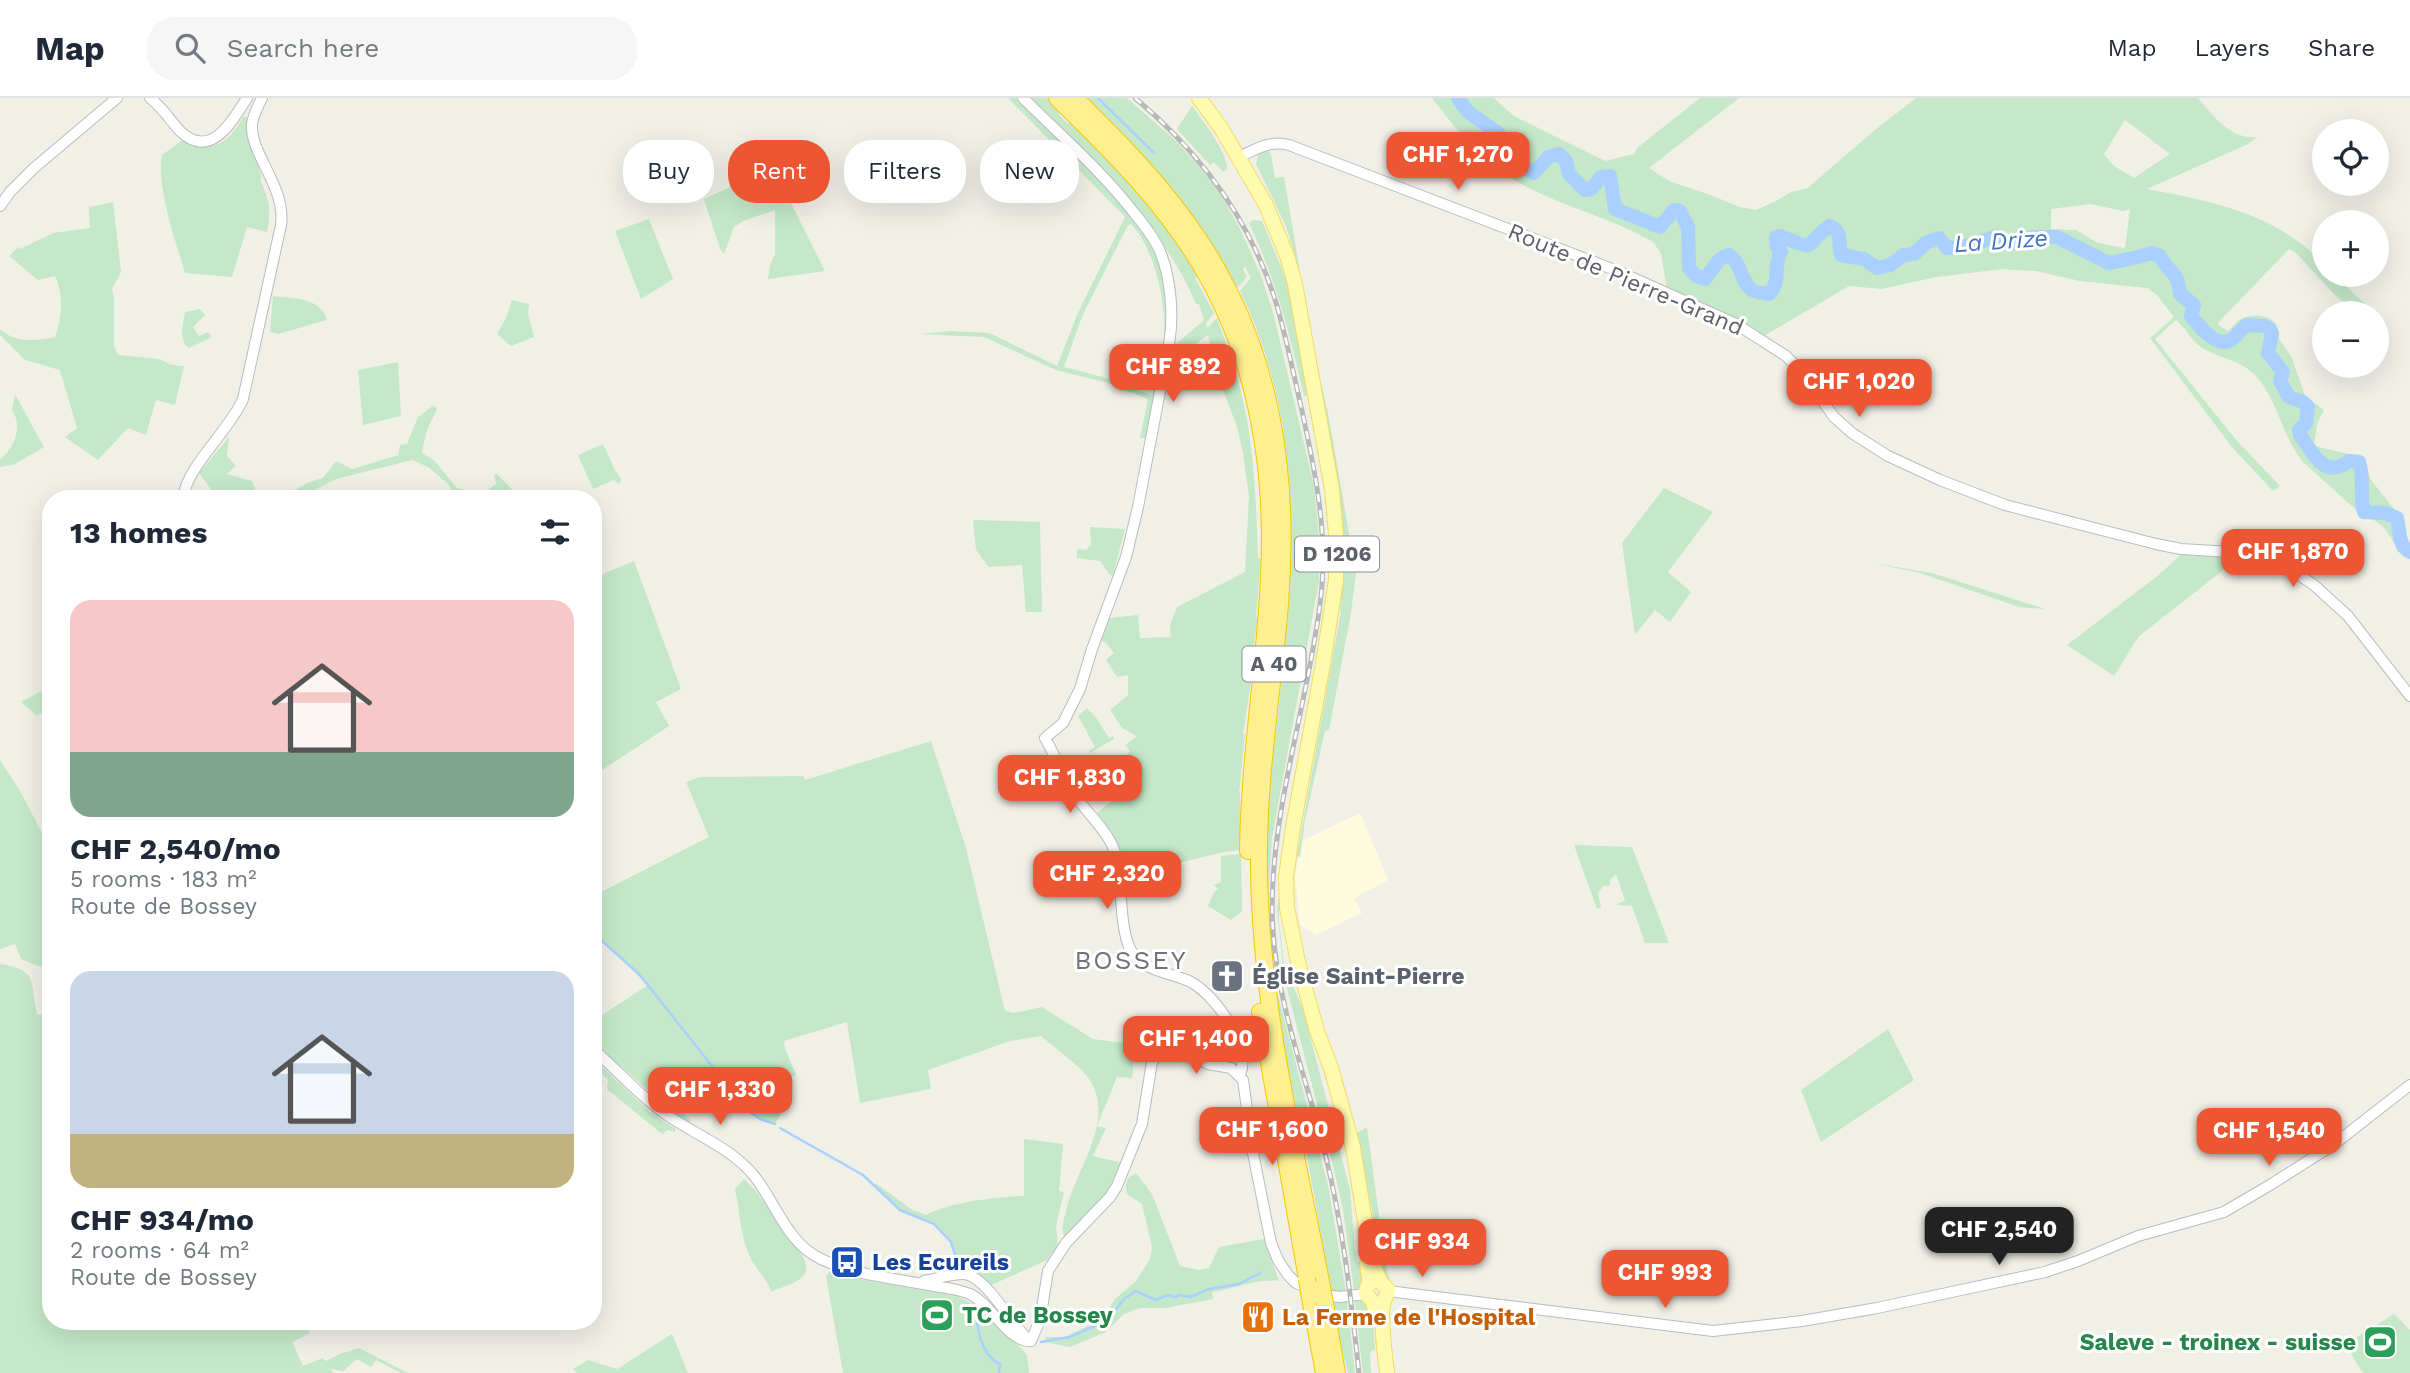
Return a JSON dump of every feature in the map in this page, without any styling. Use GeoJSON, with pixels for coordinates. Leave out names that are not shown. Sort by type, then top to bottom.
{"type":"FeatureCollection","features":[{"type":"Feature","properties":{"kind":"highway","name":"A 40"},"geometry":{"type":"LineString","coordinates":[[1058,98],[1132,174],[1169,218],[1196,257],[1218,296],[1238,341],[1261,421],[1269,485],[1270,551],[1267,613],[1250,777],[1249,909],[1255,980],[1266,1052],[1307,1279],[1319,1296],[1324,1373]]}},
{"type":"Feature","properties":{"kind":"highway","name":"A 40"},"geometry":{"type":"LineString","coordinates":[[1075,98],[1149,174],[1188,222],[1210,257],[1249,336],[1272,412],[1281,474],[1283,551],[1259,826],[1261,920],[1273,1024],[1319,1296],[1337,1373]]}},
{"type":"Feature","properties":{"kind":"main road","name":"D 1206"},"geometry":{"type":"LineString","coordinates":[[1199,98],[1266,205],[1295,284],[1335,517],[1336,566],[1332,611],[1286,877],[1289,921],[1317,1031],[1331,1068],[1353,1146],[1377,1292],[1387,1373]]}},
{"type":"Feature","properties":{"kind":"main road","name":"D 1206"},"geometry":{"type":"LineString","coordinates":[[1377,1292],[1377,1373]]}},
{"type":"Feature","properties":{"kind":"street"},"geometry":{"type":"LineString","coordinates":[[0,206],[20,182],[117,98]]}},
{"type":"Feature","properties":{"kind":"street"},"geometry":{"type":"LineString","coordinates":[[150,98],[186,135],[205,141],[225,132],[247,98]]}},
{"type":"Feature","properties":{"kind":"street"},"geometry":{"type":"LineString","coordinates":[[185,490],[187,481],[234,416],[243,398],[281,225],[282,209],[278,195],[253,131],[254,117],[262,98]]}},
{"type":"Feature","properties":{"kind":"street"},"geometry":{"type":"LineString","coordinates":[[1023,98],[1097,170],[1150,234],[1159,249],[1165,268],[1170,319],[1169,344],[1126,557],[1091,649],[1080,689],[1063,723],[1045,738],[1069,786],[1113,847],[1128,948],[1142,962],[1190,982],[1212,999],[1227,1019],[1238,1044],[1243,1064],[1236,1072]]}},
{"type":"Feature","properties":{"kind":"street","name":"Route de Pierre-Grand"},"geometry":{"type":"LineString","coordinates":[[1239,158],[1263,144],[1278,142],[1289,145],[1588,259],[1723,318],[1786,356],[1801,371],[1834,417],[1864,441],[1906,465],[1970,492],[2026,511],[2169,547],[2243,552],[2281,563],[2314,585],[2348,616],[2410,696]]}},
{"type":"Feature","properties":{"kind":"street"},"geometry":{"type":"LineString","coordinates":[[1031,1340],[1040,1320],[1046,1277],[1052,1264],[1066,1243],[1110,1197],[1121,1178],[1142,1124],[1151,1069],[1157,1055],[1166,1048],[1180,1047],[1204,1063],[1236,1072],[1245,1086],[1249,1125],[1271,1243],[1278,1260],[1293,1280],[1317,1293],[1339,1297],[1377,1292],[1713,1331],[1802,1321],[1877,1308],[2045,1272],[2138,1236],[2224,1212],[2322,1152],[2410,1085]]}},
{"type":"Feature","properties":{"kind":"street"},"geometry":{"type":"LineString","coordinates":[[602,1057],[658,1109],[738,1160],[753,1175],[804,1248],[822,1260],[874,1277],[918,1282],[970,1294],[984,1303],[1018,1339],[1031,1340]]}},
{"type":"Feature","properties":{"kind":"street"},"geometry":{"type":"LineString","coordinates":[[918,1282],[958,1274],[974,1277],[1022,1334],[1031,1340]]}},
{"type":"Feature","properties":{"kind":"shaded area"},"geometry":{"type":"Polygon","coordinates":[[[1360,813],[1388,880],[1354,898],[1362,913],[1316,935],[1300,925],[1295,876],[1302,841],[1360,813]]]}},
{"type":"Feature","properties":{"kind":"green space"},"geometry":{"type":"Polygon","coordinates":[[[1008,98],[1019,98],[1061,140],[1049,140],[1008,98]]]}},
{"type":"Feature","properties":{"kind":"green space"},"geometry":{"type":"Polygon","coordinates":[[[1031,98],[1047,98],[1059,109],[1059,115],[1075,126],[1141,196],[1177,242],[1198,275],[1195,278],[1214,313],[1206,323],[1207,328],[1217,318],[1236,372],[1243,402],[1251,446],[1258,558],[1261,559],[1256,618],[1258,616],[1249,676],[1252,675],[1243,734],[1239,793],[1240,850],[1124,876],[1116,842],[1097,813],[1127,788],[1113,770],[1130,751],[1125,745],[1137,736],[1122,728],[1110,710],[1128,695],[1128,675],[1117,677],[1106,660],[1114,653],[1100,640],[1109,618],[1138,615],[1140,638],[1171,637],[1170,625],[1177,607],[1245,572],[1249,497],[1237,427],[1220,381],[1208,335],[1175,358],[1168,371],[1174,346],[1204,320],[1199,304],[1196,304],[1182,274],[1145,220],[1079,147],[1079,140],[1072,140],[1031,98]]]}},
{"type":"Feature","properties":{"kind":"green space"},"geometry":{"type":"Polygon","coordinates":[[[1087,98],[1127,98],[1175,140],[1218,190],[1260,273],[1273,312],[1314,486],[1319,537],[1319,581],[1272,838],[1267,916],[1265,831],[1287,625],[1291,558],[1290,490],[1282,423],[1266,357],[1240,291],[1251,278],[1245,266],[1243,269],[1247,277],[1237,288],[1206,236],[1170,187],[1087,98]]]}},
{"type":"Feature","properties":{"kind":"green space"},"geometry":{"type":"Polygon","coordinates":[[[1432,98],[1494,98],[1514,116],[1605,161],[1634,154],[1637,148],[1700,98],[1739,98],[1649,168],[1669,181],[1740,207],[1756,210],[1791,192],[1808,188],[1916,98],[2198,98],[2216,119],[2231,131],[2257,137],[2248,144],[2147,189],[2242,212],[2285,233],[2312,253],[2312,270],[2289,249],[2217,324],[2228,331],[2241,319],[2260,316],[2276,324],[2278,337],[2292,358],[2305,396],[2324,410],[2317,424],[2314,446],[2353,455],[2363,461],[2371,480],[2402,519],[2408,549],[2403,553],[2398,552],[2381,525],[2363,516],[2304,463],[2291,444],[2267,392],[2254,374],[2201,347],[2176,320],[2155,339],[2237,441],[2280,486],[2273,491],[2232,447],[2150,338],[2174,317],[2157,295],[2147,288],[2080,281],[2036,271],[2002,269],[1937,277],[1881,289],[1849,286],[1764,336],[1733,316],[1667,289],[1661,253],[1653,242],[1519,183],[1482,156],[1432,98]],[[2125,120],[2104,154],[2114,166],[2134,178],[2170,154],[2125,120]],[[2090,204],[2051,209],[2051,229],[2076,230],[2098,243],[2125,248],[2130,209],[2123,211],[2090,204]]]}},
{"type":"Feature","properties":{"kind":"green space"},"geometry":{"type":"Polygon","coordinates":[[[1192,106],[1224,155],[1227,169],[1223,172],[1214,162],[1210,165],[1177,129],[1192,106]]]}},
{"type":"Feature","properties":{"kind":"green space"},"geometry":{"type":"Polygon","coordinates":[[[244,116],[247,118],[247,133],[269,205],[267,232],[247,227],[232,277],[185,273],[164,198],[162,155],[184,139],[204,145],[219,144],[232,134],[244,116]]]}},
{"type":"Feature","properties":{"kind":"green space"},"geometry":{"type":"Polygon","coordinates":[[[1268,149],[1275,178],[1284,177],[1300,272],[1286,226],[1256,164],[1259,152],[1268,149]]]}},
{"type":"Feature","properties":{"kind":"green space"},"geometry":{"type":"Polygon","coordinates":[[[1079,158],[1105,184],[1149,238],[1160,262],[1166,335],[1162,357],[1164,312],[1158,280],[1147,248],[1131,224],[1128,225],[1083,314],[1064,367],[1110,379],[1153,396],[1160,368],[1146,438],[1140,438],[1148,399],[1108,383],[1056,370],[984,337],[919,334],[950,331],[989,333],[1057,366],[1077,315],[1125,217],[1079,170],[1079,158]]]}},
{"type":"Feature","properties":{"kind":"green space"},"geometry":{"type":"Polygon","coordinates":[[[728,188],[728,203],[791,203],[825,271],[768,279],[775,254],[775,210],[734,227],[724,254],[705,203],[714,203],[714,194],[728,188]]]}},
{"type":"Feature","properties":{"kind":"green space"},"geometry":{"type":"Polygon","coordinates":[[[113,202],[121,272],[112,289],[114,346],[118,355],[159,359],[172,365],[184,366],[175,405],[156,400],[146,435],[128,428],[98,460],[65,437],[77,428],[60,370],[25,360],[0,335],[0,329],[19,339],[55,337],[61,306],[55,276],[38,280],[9,256],[18,247],[20,249],[53,233],[90,228],[89,207],[113,202]]]}},
{"type":"Feature","properties":{"kind":"green space"},"geometry":{"type":"Polygon","coordinates":[[[649,219],[673,279],[641,299],[615,231],[649,219]]]}},
{"type":"Feature","properties":{"kind":"green space"},"geometry":{"type":"Polygon","coordinates":[[[1253,220],[1262,221],[1288,284],[1309,395],[1304,396],[1275,287],[1249,223],[1253,220]]]}},
{"type":"Feature","properties":{"kind":"green space"},"geometry":{"type":"Polygon","coordinates":[[[2328,287],[2347,287],[2362,301],[2342,301],[2328,287]]]}},
{"type":"Feature","properties":{"kind":"green space"},"geometry":{"type":"Polygon","coordinates":[[[273,296],[313,303],[324,312],[327,320],[278,334],[270,332],[273,296]]]}},
{"type":"Feature","properties":{"kind":"green space"},"geometry":{"type":"Polygon","coordinates":[[[512,300],[529,304],[528,313],[534,337],[511,346],[497,334],[512,300]]]}},
{"type":"Feature","properties":{"kind":"green space"},"geometry":{"type":"Polygon","coordinates":[[[200,309],[205,315],[193,327],[199,336],[208,332],[212,337],[189,348],[182,336],[185,312],[200,309]]]}},
{"type":"Feature","properties":{"kind":"green space"},"geometry":{"type":"Polygon","coordinates":[[[1310,337],[1328,413],[1356,573],[1329,730],[1325,731],[1305,820],[1300,857],[1297,856],[1341,611],[1343,579],[1343,534],[1310,337]]]}},
{"type":"Feature","properties":{"kind":"green space"},"geometry":{"type":"Polygon","coordinates":[[[398,362],[401,416],[363,425],[358,370],[398,362]]]}},
{"type":"Feature","properties":{"kind":"green space"},"geometry":{"type":"Polygon","coordinates":[[[15,394],[44,447],[13,465],[0,467],[0,459],[10,449],[16,436],[17,423],[12,410],[15,394]]]}},
{"type":"Feature","properties":{"kind":"green space"},"geometry":{"type":"Polygon","coordinates":[[[434,405],[437,409],[427,430],[423,454],[434,460],[457,488],[465,490],[452,490],[428,467],[412,460],[336,479],[315,490],[295,490],[323,478],[336,461],[352,469],[398,455],[400,445],[407,444],[418,417],[434,405]]]}},
{"type":"Feature","properties":{"kind":"green space"},"geometry":{"type":"Polygon","coordinates":[[[229,437],[227,456],[236,466],[227,474],[252,481],[256,490],[211,490],[199,473],[229,437]]]}},
{"type":"Feature","properties":{"kind":"green space"},"geometry":{"type":"Polygon","coordinates":[[[603,444],[622,480],[618,484],[614,480],[593,489],[578,455],[603,444]]]}},
{"type":"Feature","properties":{"kind":"green space"},"geometry":{"type":"Polygon","coordinates":[[[496,473],[512,490],[488,490],[496,484],[496,473]]]}},
{"type":"Feature","properties":{"kind":"green space"},"geometry":{"type":"Polygon","coordinates":[[[1664,488],[1713,512],[1668,572],[1691,592],[1670,622],[1655,610],[1635,635],[1622,543],[1664,488]]]}},
{"type":"Feature","properties":{"kind":"green space"},"geometry":{"type":"Polygon","coordinates":[[[973,520],[1040,522],[1042,612],[1026,612],[1022,565],[989,567],[976,550],[973,520]]]}},
{"type":"Feature","properties":{"kind":"green space"},"geometry":{"type":"Polygon","coordinates":[[[1090,527],[1125,529],[1113,575],[1110,575],[1100,561],[1077,558],[1077,549],[1086,550],[1091,544],[1090,527]]]}},
{"type":"Feature","properties":{"kind":"green space"},"geometry":{"type":"Polygon","coordinates":[[[2181,555],[2240,557],[2139,636],[2114,676],[2067,645],[2156,577],[2181,555]]]}},
{"type":"Feature","properties":{"kind":"green space"},"geometry":{"type":"Polygon","coordinates":[[[634,561],[681,689],[656,702],[669,726],[602,770],[602,574],[634,561]]]}},
{"type":"Feature","properties":{"kind":"green space"},"geometry":{"type":"Polygon","coordinates":[[[1872,563],[1932,573],[2045,609],[2019,607],[1920,573],[1872,563]]]}},
{"type":"Feature","properties":{"kind":"green space"},"geometry":{"type":"Polygon","coordinates":[[[42,691],[42,715],[40,713],[37,716],[21,702],[42,691]]]}},
{"type":"Feature","properties":{"kind":"green space"},"geometry":{"type":"Polygon","coordinates":[[[1087,708],[1109,738],[1113,736],[1114,739],[1090,753],[1095,747],[1078,716],[1087,708]]]}},
{"type":"Feature","properties":{"kind":"green space"},"geometry":{"type":"Polygon","coordinates":[[[931,741],[966,848],[1005,1011],[1013,1013],[1042,1007],[1093,1039],[1123,1043],[1130,1050],[1132,1078],[1117,1077],[1097,1126],[1106,1128],[1093,1156],[1122,1163],[1107,1194],[1065,1237],[1063,1228],[1066,1211],[1092,1143],[1098,1108],[1095,1091],[1086,1075],[1041,1036],[1010,1041],[928,1070],[931,1089],[860,1103],[847,1022],[784,1041],[796,1074],[778,1087],[787,1102],[775,1124],[747,1107],[712,1065],[683,1113],[691,1121],[689,1123],[602,1050],[602,1015],[648,985],[602,942],[602,891],[709,837],[686,782],[700,777],[803,776],[805,780],[931,741]]]}},
{"type":"Feature","properties":{"kind":"green space"},"geometry":{"type":"Polygon","coordinates":[[[0,760],[42,833],[42,967],[21,959],[15,944],[0,949],[0,760]]]}},
{"type":"Feature","properties":{"kind":"green space"},"geometry":{"type":"Polygon","coordinates":[[[1574,845],[1632,847],[1669,943],[1645,943],[1632,906],[1616,905],[1625,900],[1616,874],[1610,880],[1610,886],[1603,886],[1598,893],[1601,908],[1597,909],[1574,845]]]}},
{"type":"Feature","properties":{"kind":"green space"},"geometry":{"type":"Polygon","coordinates":[[[1241,854],[1242,911],[1231,920],[1208,906],[1218,889],[1214,885],[1221,882],[1221,856],[1241,854]]]}},
{"type":"Feature","properties":{"kind":"green space"},"geometry":{"type":"Polygon","coordinates":[[[1279,898],[1284,965],[1303,1009],[1350,1190],[1355,1250],[1364,1279],[1359,1288],[1354,1290],[1343,1209],[1284,977],[1277,908],[1279,898]]]}},
{"type":"Feature","properties":{"kind":"green space"},"geometry":{"type":"Polygon","coordinates":[[[0,964],[22,970],[28,975],[38,1015],[42,1014],[42,1330],[308,1330],[310,1333],[292,1342],[303,1366],[323,1358],[326,1361],[359,1348],[408,1373],[401,1373],[376,1360],[371,1367],[357,1359],[343,1371],[331,1369],[333,1373],[0,1373],[0,964]]]}},
{"type":"Feature","properties":{"kind":"green space"},"geometry":{"type":"Polygon","coordinates":[[[1276,988],[1328,1185],[1346,1292],[1331,1291],[1308,1160],[1283,1047],[1276,988]]]}},
{"type":"Feature","properties":{"kind":"green space"},"geometry":{"type":"Polygon","coordinates":[[[1888,1029],[1914,1080],[1821,1142],[1801,1090],[1888,1029]]]}},
{"type":"Feature","properties":{"kind":"green space"},"geometry":{"type":"Polygon","coordinates":[[[602,1067],[651,1113],[676,1129],[675,1132],[668,1130],[662,1134],[607,1089],[608,1080],[602,1074],[602,1067]]]}},
{"type":"Feature","properties":{"kind":"green space"},"geometry":{"type":"Polygon","coordinates":[[[1345,1095],[1357,1133],[1367,1127],[1386,1267],[1391,1284],[1379,1257],[1368,1192],[1345,1095]]]}},
{"type":"Feature","properties":{"kind":"green space"},"geometry":{"type":"Polygon","coordinates":[[[1024,1139],[1063,1144],[1059,1191],[1064,1192],[1056,1226],[1058,1245],[1047,1260],[989,1286],[969,1270],[960,1269],[954,1248],[939,1228],[923,1218],[900,1210],[872,1184],[877,1184],[911,1209],[926,1215],[960,1204],[1024,1196],[1024,1139]]]}},
{"type":"Feature","properties":{"kind":"green space"},"geometry":{"type":"Polygon","coordinates":[[[1136,1173],[1152,1194],[1180,1266],[1199,1270],[1209,1268],[1219,1247],[1264,1239],[1279,1281],[1254,1282],[1212,1292],[1213,1299],[1166,1308],[1140,1308],[1124,1314],[1106,1332],[1070,1347],[1045,1342],[1045,1337],[1064,1337],[1103,1319],[1114,1300],[1136,1281],[1150,1259],[1152,1247],[1142,1204],[1127,1194],[1127,1181],[1136,1173]]]}},
{"type":"Feature","properties":{"kind":"green space"},"geometry":{"type":"Polygon","coordinates":[[[744,1179],[756,1191],[806,1265],[806,1271],[798,1280],[771,1292],[747,1251],[742,1233],[735,1189],[744,1179]]]}},
{"type":"Feature","properties":{"kind":"green space"},"geometry":{"type":"Polygon","coordinates":[[[830,1271],[864,1280],[957,1296],[979,1307],[1027,1355],[1029,1373],[843,1373],[826,1276],[830,1271]]]}},
{"type":"Feature","properties":{"kind":"green space"},"geometry":{"type":"Polygon","coordinates":[[[1363,1300],[1372,1311],[1375,1349],[1370,1352],[1371,1373],[1363,1373],[1355,1304],[1355,1301],[1363,1300]]]}},
{"type":"Feature","properties":{"kind":"green space"},"geometry":{"type":"Polygon","coordinates":[[[1333,1302],[1347,1302],[1355,1373],[1348,1373],[1333,1302]]]}},
{"type":"Feature","properties":{"kind":"green space","name":"Saleve - troinex - suisse"},"geometry":{"type":"Polygon","coordinates":[[[2394,1314],[2410,1330],[2410,1373],[2363,1373],[2351,1353],[2351,1341],[2394,1314]]]}},
{"type":"Feature","properties":{"kind":"green space"},"geometry":{"type":"Polygon","coordinates":[[[672,1334],[688,1373],[577,1373],[573,1369],[588,1360],[617,1369],[672,1334]]]}},
{"type":"Feature","properties":{"kind":"waterway"},"geometry":{"type":"LineString","coordinates":[[1098,98],[1154,153]]}},
{"type":"Feature","properties":{"kind":"waterway","name":"La Drize"},"geometry":{"type":"LineString","coordinates":[[1458,98],[1467,111],[1498,133],[1507,146],[1514,150],[1522,167],[1534,173],[1548,157],[1559,154],[1566,161],[1569,174],[1585,190],[1591,189],[1601,177],[1610,176],[1615,209],[1660,227],[1674,210],[1680,211],[1688,227],[1689,268],[1696,276],[1705,279],[1720,259],[1729,255],[1748,287],[1758,292],[1769,294],[1775,284],[1781,252],[1777,247],[1776,237],[1808,245],[1829,226],[1838,234],[1841,255],[1864,259],[1877,268],[1890,265],[1904,255],[1914,254],[1926,243],[1939,238],[1947,248],[1967,246],[1997,236],[2006,244],[2033,237],[2057,237],[2109,263],[2151,253],[2160,256],[2175,276],[2180,294],[2194,305],[2191,316],[2212,338],[2229,341],[2247,325],[2270,329],[2272,334],[2268,353],[2283,372],[2280,381],[2289,397],[2308,407],[2306,423],[2299,430],[2300,435],[2315,457],[2326,466],[2333,468],[2349,461],[2359,462],[2364,512],[2385,513],[2397,518],[2401,542],[2410,552]]}},
{"type":"Feature","properties":{"kind":"waterway"},"geometry":{"type":"LineString","coordinates":[[602,941],[639,974],[746,1109],[760,1119],[775,1124]]}},
{"type":"Feature","properties":{"kind":"waterway"},"geometry":{"type":"LineString","coordinates":[[780,1128],[863,1175],[900,1210],[934,1224],[951,1242],[960,1269]]}},
{"type":"Feature","properties":{"kind":"waterway"},"geometry":{"type":"LineString","coordinates":[[1041,1342],[1070,1337],[1108,1320],[1124,1299],[1136,1291],[1156,1300],[1168,1295],[1190,1297],[1209,1289],[1239,1284],[1260,1273]]}},
{"type":"Feature","properties":{"kind":"waterway"},"geometry":{"type":"LineString","coordinates":[[978,1308],[981,1340],[988,1354],[1000,1364],[999,1373]]}},
{"type":"Feature","properties":{"kind":"railway"},"geometry":{"type":"LineString","coordinates":[[1135,98],[1182,142],[1203,166],[1239,218],[1254,246],[1281,319],[1316,483],[1323,555],[1320,604],[1281,809],[1272,891],[1273,931],[1287,1015],[1325,1153],[1337,1208],[1359,1373]]}},
{"type":"Feature","properties":{"kind":"place","name":"Église Saint-Pierre"},"geometry":{"type":"Point","coordinates":[1227,976]}},
{"type":"Feature","properties":{"kind":"place","name":"Les Ecureils"},"geometry":{"type":"Point","coordinates":[847,1262]}},
{"type":"Feature","properties":{"kind":"place","name":"TC de Bossey"},"geometry":{"type":"Point","coordinates":[937,1315]}},
{"type":"Feature","properties":{"kind":"place","name":"La Ferme de l'Hospital"},"geometry":{"type":"Point","coordinates":[1258,1317]}},
{"type":"Feature","properties":{"kind":"place","name":"Saleve - troinex - suisse"},"geometry":{"type":"Point","coordinates":[2380,1342]}},
{"type":"Feature","properties":{"kind":"district","name":"BOSSEY"},"geometry":{"type":"Point","coordinates":[1131,960]}}]}
